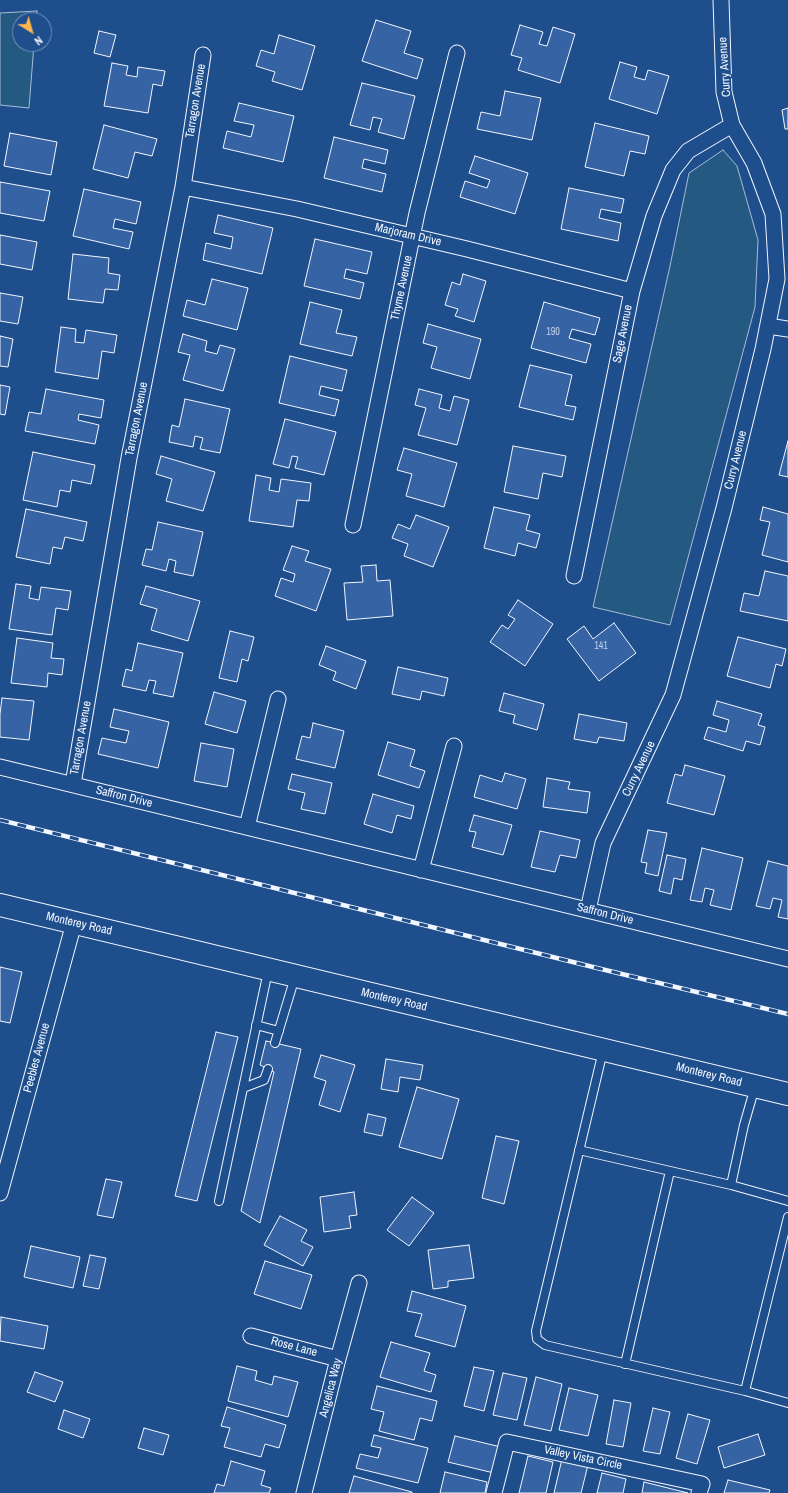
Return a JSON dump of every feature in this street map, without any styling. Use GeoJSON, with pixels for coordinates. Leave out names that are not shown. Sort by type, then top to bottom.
{"type":"FeatureCollection","features":[{"type":"Feature","properties":{"kind":"main road","name":"Monterey Road"},"geometry":{"type":"LineString","coordinates":[[0,905],[788,1094]]}},
{"type":"Feature","properties":{"kind":"street","name":"Curry Avenue"},"geometry":{"type":"LineString","coordinates":[[588,910],[603,843],[673,695],[724,508],[768,326],[777,279],[773,214],[754,163],[732,125],[724,92],[721,0]]}},
{"type":"Feature","properties":{"kind":"street","name":"Thyme Avenue"},"geometry":{"type":"LineString","coordinates":[[353,525],[412,236],[457,54]]}},
{"type":"Feature","properties":{"kind":"street","name":"Tarragon Avenue"},"geometry":{"type":"LineString","coordinates":[[73,784],[129,458],[183,187],[203,55]]}},
{"type":"Feature","properties":{"kind":"street","name":"Sage Avenue"},"geometry":{"type":"LineString","coordinates":[[574,576],[632,291],[654,216],[673,170],[688,151],[732,125]]}},
{"type":"Feature","properties":{"kind":"street","name":"Marjoram Drive"},"geometry":{"type":"LineString","coordinates":[[183,187],[297,209],[632,291]]}},
{"type":"Feature","properties":{"kind":"street"},"geometry":{"type":"LineString","coordinates":[[768,326],[788,330]]}},
{"type":"Feature","properties":{"kind":"street"},"geometry":{"type":"LineString","coordinates":[[247,827],[278,699]]}},
{"type":"Feature","properties":{"kind":"street"},"geometry":{"type":"LineString","coordinates":[[421,870],[454,746]]}},
{"type":"Feature","properties":{"kind":"street","name":"Saffron Drive"},"geometry":{"type":"LineString","coordinates":[[0,767],[788,959]]}},
{"type":"Feature","properties":{"kind":"street","name":"Peebles Avenue"},"geometry":{"type":"LineString","coordinates":[[0,1193],[74,923]]}},
{"type":"Feature","properties":{"kind":"street","name":"Angelica Way"},"geometry":{"type":"LineString","coordinates":[[304,1493],[359,1283]]}},
{"type":"Feature","properties":{"kind":"street","name":"Rose Lane"},"geometry":{"type":"LineString","coordinates":[[251,1336],[338,1359]]}},
{"type":"Feature","properties":{"kind":"street","name":"Valley Vista Circle"},"geometry":{"type":"LineString","coordinates":[[494,1493],[507,1442],[702,1484],[700,1493]]}},
{"type":"Feature","properties":{"kind":"lane"},"geometry":{"type":"LineString","coordinates":[[218,1201],[268,970]]}},
{"type":"Feature","properties":{"kind":"lane"},"geometry":{"type":"LineString","coordinates":[[275,1043],[295,976]]}},
{"type":"Feature","properties":{"kind":"lane"},"geometry":{"type":"LineString","coordinates":[[256,1025],[279,1031]]}},
{"type":"Feature","properties":{"kind":"lane"},"geometry":{"type":"LineString","coordinates":[[604,1050],[536,1330],[537,1339],[545,1345],[745,1391],[788,1403]]}},
{"type":"Feature","properties":{"kind":"lane"},"geometry":{"type":"LineString","coordinates":[[243,1088],[264,1080],[268,1069]]}},
{"type":"Feature","properties":{"kind":"lane"},"geometry":{"type":"LineString","coordinates":[[731,1185],[744,1125],[755,1086]]}},
{"type":"Feature","properties":{"kind":"lane"},"geometry":{"type":"LineString","coordinates":[[580,1150],[731,1185],[788,1201]]}},
{"type":"Feature","properties":{"kind":"lane"},"geometry":{"type":"LineString","coordinates":[[625,1364],[670,1171]]}},
{"type":"Feature","properties":{"kind":"lane"},"geometry":{"type":"LineString","coordinates":[[745,1391],[788,1217]]}},
{"type":"Feature","properties":{"kind":"shaded area"},"geometry":{"type":"Polygon","coordinates":[[[12,12],[12,52],[33,52],[29,108],[0,105],[0,13],[12,12]]]}},
{"type":"Feature","properties":{"kind":"shaded area"},"geometry":{"type":"Polygon","coordinates":[[[723,150],[737,166],[758,240],[755,307],[670,625],[593,607],[670,266],[689,173],[723,150]]]}},
{"type":"Feature","properties":{"kind":"building"},"geometry":{"type":"Polygon","coordinates":[[[376,20],[411,31],[404,53],[423,59],[417,79],[362,61],[376,20]]]}},
{"type":"Feature","properties":{"kind":"building"},"geometry":{"type":"Polygon","coordinates":[[[520,25],[543,32],[539,44],[547,46],[553,27],[575,34],[560,83],[518,70],[522,58],[511,55],[520,25]]]}},
{"type":"Feature","properties":{"kind":"building"},"geometry":{"type":"Polygon","coordinates":[[[99,31],[116,35],[110,57],[94,53],[99,31]]]}},
{"type":"Feature","properties":{"kind":"building"},"geometry":{"type":"Polygon","coordinates":[[[279,35],[315,46],[302,90],[272,81],[275,72],[256,66],[261,50],[274,54],[279,35]]]}},
{"type":"Feature","properties":{"kind":"building"},"geometry":{"type":"Polygon","coordinates":[[[620,62],[637,67],[634,77],[645,80],[648,70],[669,76],[657,114],[609,99],[620,62]]]}},
{"type":"Feature","properties":{"kind":"building"},"geometry":{"type":"Polygon","coordinates":[[[112,63],[128,66],[126,75],[137,77],[138,67],[165,71],[162,86],[153,84],[148,113],[104,106],[112,63]]]}},
{"type":"Feature","properties":{"kind":"building"},"geometry":{"type":"Polygon","coordinates":[[[362,83],[415,96],[404,139],[378,132],[382,119],[373,117],[370,130],[350,125],[362,83]]]}},
{"type":"Feature","properties":{"kind":"building"},"geometry":{"type":"Polygon","coordinates":[[[505,91],[541,98],[532,140],[477,129],[481,112],[500,116],[505,91]]]}},
{"type":"Feature","properties":{"kind":"building"},"geometry":{"type":"Polygon","coordinates":[[[239,103],[294,116],[283,162],[223,148],[227,131],[251,137],[254,125],[234,121],[239,103]]]}},
{"type":"Feature","properties":{"kind":"building"},"geometry":{"type":"Polygon","coordinates":[[[788,108],[788,129],[785,129],[782,110],[788,108]]]}},
{"type":"Feature","properties":{"kind":"building"},"geometry":{"type":"Polygon","coordinates":[[[595,123],[649,136],[645,154],[630,151],[624,176],[585,167],[595,123]]]}},
{"type":"Feature","properties":{"kind":"building"},"geometry":{"type":"Polygon","coordinates":[[[104,125],[157,139],[152,156],[135,152],[128,178],[93,169],[104,125]]]}},
{"type":"Feature","properties":{"kind":"building"},"geometry":{"type":"Polygon","coordinates":[[[10,133],[57,142],[51,175],[4,166],[10,133]]]}},
{"type":"Feature","properties":{"kind":"building"},"geometry":{"type":"Polygon","coordinates":[[[334,137],[388,150],[385,164],[364,159],[362,168],[386,174],[382,192],[324,178],[334,137]]]}},
{"type":"Feature","properties":{"kind":"building"},"geometry":{"type":"Polygon","coordinates":[[[475,156],[528,173],[515,214],[460,197],[465,181],[487,188],[490,180],[469,173],[475,156]]]}},
{"type":"Feature","properties":{"kind":"building"},"geometry":{"type":"Polygon","coordinates":[[[0,182],[50,191],[44,221],[0,213],[0,182]]]}},
{"type":"Feature","properties":{"kind":"building"},"geometry":{"type":"Polygon","coordinates":[[[569,188],[624,199],[621,213],[601,209],[599,218],[621,223],[618,241],[561,229],[569,188]]]}},
{"type":"Feature","properties":{"kind":"building"},"geometry":{"type":"Polygon","coordinates":[[[84,189],[141,202],[136,224],[115,219],[113,228],[133,232],[129,249],[73,236],[84,189]]]}},
{"type":"Feature","properties":{"kind":"building"},"geometry":{"type":"Polygon","coordinates":[[[218,215],[273,228],[262,274],[203,260],[206,243],[231,249],[233,237],[214,233],[218,215]]]}},
{"type":"Feature","properties":{"kind":"building"},"geometry":{"type":"Polygon","coordinates":[[[0,235],[37,242],[32,270],[0,264],[0,235]]]}},
{"type":"Feature","properties":{"kind":"building"},"geometry":{"type":"Polygon","coordinates":[[[315,239],[372,252],[367,274],[346,269],[344,278],[364,283],[360,299],[304,286],[315,239]]]}},
{"type":"Feature","properties":{"kind":"building"},"geometry":{"type":"Polygon","coordinates":[[[73,254],[109,258],[108,273],[120,275],[118,290],[105,289],[103,303],[68,299],[73,254]]]}},
{"type":"Feature","properties":{"kind":"building"},"geometry":{"type":"Polygon","coordinates":[[[463,274],[486,281],[474,322],[455,316],[458,309],[445,305],[452,282],[460,285],[463,274]]]}},
{"type":"Feature","properties":{"kind":"building"},"geometry":{"type":"Polygon","coordinates":[[[212,279],[248,288],[237,330],[183,316],[187,300],[205,305],[212,279]]]}},
{"type":"Feature","properties":{"kind":"building"},"geometry":{"type":"Polygon","coordinates":[[[0,293],[23,297],[18,324],[0,321],[0,293]]]}},
{"type":"Feature","properties":{"kind":"building"},"geometry":{"type":"Polygon","coordinates":[[[310,302],[342,310],[336,333],[357,337],[352,356],[300,344],[310,302]]]}},
{"type":"Feature","properties":{"kind":"building"},"geometry":{"type":"Polygon","coordinates":[[[544,302],[600,318],[595,335],[572,329],[569,338],[591,344],[586,363],[531,348],[544,302]]]}},
{"type":"Feature","properties":{"kind":"building"},"geometry":{"type":"Polygon","coordinates":[[[428,324],[481,339],[470,379],[431,368],[437,347],[423,343],[428,324]]]}},
{"type":"Feature","properties":{"kind":"building"},"geometry":{"type":"Polygon","coordinates":[[[61,327],[76,329],[75,342],[84,343],[86,330],[117,335],[114,353],[102,351],[98,379],[55,372],[61,327]]]}},
{"type":"Feature","properties":{"kind":"building"},"geometry":{"type":"Polygon","coordinates":[[[183,334],[207,341],[205,351],[217,354],[220,345],[235,349],[223,391],[183,380],[190,355],[178,352],[183,334]]]}},
{"type":"Feature","properties":{"kind":"building"},"geometry":{"type":"Polygon","coordinates":[[[0,336],[13,339],[8,367],[0,366],[0,336]]]}},
{"type":"Feature","properties":{"kind":"building"},"geometry":{"type":"Polygon","coordinates":[[[290,356],[347,370],[342,391],[321,386],[319,395],[339,400],[335,416],[279,403],[290,356]]]}},
{"type":"Feature","properties":{"kind":"building"},"geometry":{"type":"Polygon","coordinates":[[[530,365],[572,375],[565,405],[576,407],[573,420],[519,407],[530,365]]]}},
{"type":"Feature","properties":{"kind":"building"},"geometry":{"type":"Polygon","coordinates":[[[0,385],[10,387],[5,415],[0,414],[0,385]]]}},
{"type":"Feature","properties":{"kind":"building"},"geometry":{"type":"Polygon","coordinates":[[[46,389],[104,400],[101,418],[79,414],[78,420],[99,425],[95,444],[25,431],[29,412],[41,414],[46,389]]]}},
{"type":"Feature","properties":{"kind":"building"},"geometry":{"type":"Polygon","coordinates":[[[419,389],[442,395],[439,408],[450,411],[454,396],[469,400],[457,445],[418,435],[426,408],[415,405],[419,389]]]}},
{"type":"Feature","properties":{"kind":"building"},"geometry":{"type":"Polygon","coordinates":[[[185,399],[230,409],[220,453],[200,449],[203,438],[195,436],[193,447],[169,442],[172,425],[179,427],[185,399]]]}},
{"type":"Feature","properties":{"kind":"building"},"geometry":{"type":"Polygon","coordinates":[[[285,419],[336,432],[324,475],[295,468],[298,457],[292,456],[289,468],[273,464],[285,419]]]}},
{"type":"Feature","properties":{"kind":"building"},"geometry":{"type":"Polygon","coordinates":[[[788,441],[788,477],[779,475],[788,441]]]}},
{"type":"Feature","properties":{"kind":"building"},"geometry":{"type":"Polygon","coordinates":[[[513,446],[566,456],[562,477],[543,473],[538,499],[504,492],[513,446]]]}},
{"type":"Feature","properties":{"kind":"building"},"geometry":{"type":"Polygon","coordinates":[[[404,448],[457,463],[444,507],[406,496],[412,474],[397,470],[404,448]]]}},
{"type":"Feature","properties":{"kind":"building"},"geometry":{"type":"Polygon","coordinates":[[[33,452],[95,465],[91,484],[72,480],[70,492],[60,490],[57,507],[23,500],[33,452]]]}},
{"type":"Feature","properties":{"kind":"building"},"geometry":{"type":"Polygon","coordinates":[[[161,456],[215,472],[203,511],[166,501],[172,479],[156,474],[161,456]]]}},
{"type":"Feature","properties":{"kind":"building"},"geometry":{"type":"Polygon","coordinates":[[[256,475],[271,478],[269,490],[279,492],[281,479],[311,483],[309,501],[297,500],[293,527],[249,521],[256,475]]]}},
{"type":"Feature","properties":{"kind":"building"},"geometry":{"type":"Polygon","coordinates":[[[494,507],[530,515],[526,530],[540,534],[536,548],[518,543],[515,556],[484,548],[494,507]]]}},
{"type":"Feature","properties":{"kind":"building"},"geometry":{"type":"Polygon","coordinates":[[[763,507],[788,514],[788,562],[762,555],[770,522],[760,520],[763,507]]]}},
{"type":"Feature","properties":{"kind":"building"},"geometry":{"type":"Polygon","coordinates":[[[26,509],[87,522],[83,541],[65,537],[62,549],[53,547],[50,564],[16,557],[26,509]]]}},
{"type":"Feature","properties":{"kind":"building"},"geometry":{"type":"Polygon","coordinates":[[[416,515],[449,527],[433,567],[404,556],[408,544],[392,538],[398,524],[410,529],[416,515]]]}},
{"type":"Feature","properties":{"kind":"building"},"geometry":{"type":"Polygon","coordinates":[[[158,522],[203,532],[193,576],[174,572],[176,561],[169,559],[166,571],[142,565],[146,549],[152,550],[158,522]]]}},
{"type":"Feature","properties":{"kind":"building"},"geometry":{"type":"Polygon","coordinates":[[[292,546],[309,551],[305,561],[331,569],[316,611],[275,596],[281,578],[293,582],[295,574],[283,570],[292,546]]]}},
{"type":"Feature","properties":{"kind":"building"},"geometry":{"type":"Polygon","coordinates":[[[376,565],[377,581],[390,580],[393,616],[347,620],[344,583],[363,582],[361,566],[376,565]]]}},
{"type":"Feature","properties":{"kind":"building"},"geometry":{"type":"Polygon","coordinates":[[[765,571],[788,576],[788,621],[740,611],[744,593],[759,596],[765,571]]]}},
{"type":"Feature","properties":{"kind":"building"},"geometry":{"type":"Polygon","coordinates":[[[16,584],[31,586],[29,598],[39,600],[41,587],[71,591],[68,610],[56,608],[52,635],[9,629],[16,584]]]}},
{"type":"Feature","properties":{"kind":"building"},"geometry":{"type":"Polygon","coordinates":[[[146,586],[200,601],[188,641],[151,630],[157,609],[140,604],[146,586]]]}},
{"type":"Feature","properties":{"kind":"building"},"geometry":{"type":"Polygon","coordinates":[[[518,600],[553,624],[525,666],[490,642],[502,625],[508,629],[515,619],[508,615],[518,600]]]}},
{"type":"Feature","properties":{"kind":"building"},"geometry":{"type":"Polygon","coordinates":[[[614,623],[636,653],[599,681],[567,639],[584,626],[593,639],[614,623]]]}},
{"type":"Feature","properties":{"kind":"building"},"geometry":{"type":"Polygon","coordinates":[[[230,631],[254,637],[248,661],[242,659],[237,682],[219,678],[230,631]]]}},
{"type":"Feature","properties":{"kind":"building"},"geometry":{"type":"Polygon","coordinates":[[[738,637],[786,649],[782,666],[776,664],[770,688],[727,676],[738,637]]]}},
{"type":"Feature","properties":{"kind":"building"},"geometry":{"type":"Polygon","coordinates":[[[17,638],[53,643],[51,658],[64,659],[62,675],[48,673],[47,687],[11,683],[17,638]]]}},
{"type":"Feature","properties":{"kind":"building"},"geometry":{"type":"Polygon","coordinates":[[[138,643],[183,653],[173,697],[153,693],[156,681],[149,680],[146,691],[122,686],[126,669],[132,671],[138,643]]]}},
{"type":"Feature","properties":{"kind":"building"},"geometry":{"type":"Polygon","coordinates":[[[326,646],[366,661],[356,689],[333,680],[336,672],[319,665],[326,646]]]}},
{"type":"Feature","properties":{"kind":"building"},"geometry":{"type":"Polygon","coordinates":[[[398,667],[448,678],[444,696],[422,691],[420,700],[392,694],[398,667]]]}},
{"type":"Feature","properties":{"kind":"building"},"geometry":{"type":"Polygon","coordinates":[[[214,692],[246,701],[237,733],[205,724],[214,692]]]}},
{"type":"Feature","properties":{"kind":"building"},"geometry":{"type":"Polygon","coordinates":[[[504,693],[544,704],[537,730],[513,723],[515,715],[499,711],[504,693]]]}},
{"type":"Feature","properties":{"kind":"building"},"geometry":{"type":"Polygon","coordinates":[[[2,698],[34,701],[29,740],[0,737],[2,698]]]}},
{"type":"Feature","properties":{"kind":"building"},"geometry":{"type":"Polygon","coordinates":[[[717,701],[762,714],[758,725],[765,727],[760,745],[746,741],[743,751],[704,739],[708,727],[726,732],[729,720],[713,715],[717,701]]]}},
{"type":"Feature","properties":{"kind":"building"},"geometry":{"type":"Polygon","coordinates":[[[114,709],[169,722],[158,768],[98,754],[102,738],[126,743],[129,731],[110,727],[114,709]]]}},
{"type":"Feature","properties":{"kind":"building"},"geometry":{"type":"Polygon","coordinates":[[[579,714],[627,723],[624,741],[599,737],[597,743],[574,739],[579,714]]]}},
{"type":"Feature","properties":{"kind":"building"},"geometry":{"type":"Polygon","coordinates":[[[313,723],[344,731],[335,768],[296,759],[302,736],[310,738],[313,723]]]}},
{"type":"Feature","properties":{"kind":"building"},"geometry":{"type":"Polygon","coordinates":[[[388,742],[415,750],[410,766],[425,771],[419,788],[378,775],[388,742]]]}},
{"type":"Feature","properties":{"kind":"building"},"geometry":{"type":"Polygon","coordinates":[[[201,743],[234,749],[227,787],[194,781],[201,743]]]}},
{"type":"Feature","properties":{"kind":"building"},"geometry":{"type":"Polygon","coordinates":[[[685,765],[725,776],[714,815],[667,803],[675,774],[682,776],[685,765]]]}},
{"type":"Feature","properties":{"kind":"building"},"geometry":{"type":"Polygon","coordinates":[[[505,773],[526,779],[517,809],[474,797],[480,775],[502,782],[505,773]]]}},
{"type":"Feature","properties":{"kind":"building"},"geometry":{"type":"Polygon","coordinates":[[[292,774],[332,783],[325,814],[301,809],[305,793],[288,789],[292,774]]]}},
{"type":"Feature","properties":{"kind":"building"},"geometry":{"type":"Polygon","coordinates":[[[547,778],[570,782],[568,789],[590,792],[587,813],[543,807],[547,778]]]}},
{"type":"Feature","properties":{"kind":"building"},"geometry":{"type":"Polygon","coordinates":[[[373,794],[414,806],[411,819],[397,815],[392,833],[364,824],[373,794]]]}},
{"type":"Feature","properties":{"kind":"building"},"geometry":{"type":"Polygon","coordinates":[[[474,815],[512,825],[503,855],[472,847],[476,832],[469,831],[474,815]]]}},
{"type":"Feature","properties":{"kind":"building"},"geometry":{"type":"Polygon","coordinates":[[[648,830],[667,833],[658,876],[645,873],[647,863],[641,862],[648,830]]]}},
{"type":"Feature","properties":{"kind":"building"},"geometry":{"type":"Polygon","coordinates":[[[540,831],[580,840],[576,858],[560,855],[555,872],[531,867],[540,831]]]}},
{"type":"Feature","properties":{"kind":"building"},"geometry":{"type":"Polygon","coordinates":[[[702,848],[743,858],[731,910],[710,905],[714,890],[705,888],[702,902],[690,900],[702,848]]]}},
{"type":"Feature","properties":{"kind":"building"},"geometry":{"type":"Polygon","coordinates":[[[667,855],[686,859],[682,880],[674,878],[671,894],[659,891],[667,855]]]}},
{"type":"Feature","properties":{"kind":"building"},"geometry":{"type":"Polygon","coordinates":[[[768,861],[788,866],[788,919],[778,917],[782,900],[773,898],[770,909],[756,906],[768,861]]]}},
{"type":"Feature","properties":{"kind":"building"},"geometry":{"type":"Polygon","coordinates":[[[0,967],[22,972],[10,1023],[0,1021],[0,967]]]}},
{"type":"Feature","properties":{"kind":"building"},"geometry":{"type":"Polygon","coordinates":[[[216,1032],[238,1037],[197,1201],[175,1196],[216,1032]]]}},
{"type":"Feature","properties":{"kind":"building"},"geometry":{"type":"Polygon","coordinates":[[[266,1041],[301,1049],[260,1223],[241,1211],[274,1072],[260,1065],[266,1041]]]}},
{"type":"Feature","properties":{"kind":"building"},"geometry":{"type":"Polygon","coordinates":[[[321,1055],[355,1065],[340,1112],[319,1105],[326,1081],[314,1077],[321,1055]]]}},
{"type":"Feature","properties":{"kind":"building"},"geometry":{"type":"Polygon","coordinates":[[[386,1059],[423,1065],[420,1080],[400,1077],[398,1092],[381,1089],[386,1059]]]}},
{"type":"Feature","properties":{"kind":"building"},"geometry":{"type":"Polygon","coordinates":[[[417,1087],[459,1099],[442,1159],[399,1147],[417,1087]]]}},
{"type":"Feature","properties":{"kind":"building"},"geometry":{"type":"Polygon","coordinates":[[[368,1114],[386,1118],[382,1136],[364,1132],[368,1114]]]}},
{"type":"Feature","properties":{"kind":"building"},"geometry":{"type":"Polygon","coordinates":[[[496,1136],[519,1141],[504,1204],[482,1198],[496,1136]]]}},
{"type":"Feature","properties":{"kind":"building"},"geometry":{"type":"Polygon","coordinates":[[[106,1179],[122,1182],[113,1218],[97,1215],[106,1179]]]}},
{"type":"Feature","properties":{"kind":"building"},"geometry":{"type":"Polygon","coordinates":[[[354,1192],[357,1215],[349,1216],[351,1228],[324,1232],[320,1197],[354,1192]]]}},
{"type":"Feature","properties":{"kind":"building"},"geometry":{"type":"Polygon","coordinates":[[[412,1197],[434,1213],[409,1246],[387,1230],[412,1197]]]}},
{"type":"Feature","properties":{"kind":"building"},"geometry":{"type":"Polygon","coordinates":[[[280,1216],[307,1230],[301,1241],[313,1247],[303,1266],[264,1245],[280,1216]]]}},
{"type":"Feature","properties":{"kind":"building"},"geometry":{"type":"Polygon","coordinates":[[[469,1245],[474,1278],[448,1281],[448,1287],[433,1289],[428,1250],[469,1245]]]}},
{"type":"Feature","properties":{"kind":"building"},"geometry":{"type":"Polygon","coordinates":[[[31,1246],[80,1257],[73,1288],[24,1277],[31,1246]]]}},
{"type":"Feature","properties":{"kind":"building"},"geometry":{"type":"Polygon","coordinates":[[[90,1255],[106,1258],[99,1289],[83,1286],[90,1255]]]}},
{"type":"Feature","properties":{"kind":"building"},"geometry":{"type":"Polygon","coordinates":[[[265,1261],[312,1275],[301,1309],[254,1294],[265,1261]]]}},
{"type":"Feature","properties":{"kind":"building"},"geometry":{"type":"Polygon","coordinates":[[[412,1291],[466,1306],[455,1347],[415,1336],[422,1314],[407,1311],[412,1291]]]}},
{"type":"Feature","properties":{"kind":"building"},"geometry":{"type":"Polygon","coordinates":[[[1,1317],[48,1326],[44,1349],[0,1341],[1,1317]]]}},
{"type":"Feature","properties":{"kind":"building"},"geometry":{"type":"Polygon","coordinates":[[[391,1342],[430,1353],[424,1371],[436,1375],[431,1392],[380,1377],[391,1342]]]}},
{"type":"Feature","properties":{"kind":"building"},"geometry":{"type":"Polygon","coordinates":[[[237,1366],[257,1371],[255,1380],[272,1385],[274,1376],[298,1382],[288,1417],[228,1401],[237,1366]]]}},
{"type":"Feature","properties":{"kind":"building"},"geometry":{"type":"Polygon","coordinates":[[[474,1367],[494,1371],[484,1411],[464,1406],[474,1367]]]}},
{"type":"Feature","properties":{"kind":"building"},"geometry":{"type":"Polygon","coordinates":[[[35,1372],[63,1382],[55,1402],[27,1392],[35,1372]]]}},
{"type":"Feature","properties":{"kind":"building"},"geometry":{"type":"Polygon","coordinates":[[[503,1373],[527,1378],[517,1420],[493,1415],[503,1373]]]}},
{"type":"Feature","properties":{"kind":"building"},"geometry":{"type":"Polygon","coordinates":[[[536,1377],[562,1384],[551,1431],[524,1425],[536,1377]]]}},
{"type":"Feature","properties":{"kind":"building"},"geometry":{"type":"Polygon","coordinates":[[[377,1386],[437,1401],[432,1421],[420,1418],[414,1440],[379,1431],[384,1412],[371,1409],[377,1386]]]}},
{"type":"Feature","properties":{"kind":"building"},"geometry":{"type":"Polygon","coordinates":[[[569,1388],[598,1395],[588,1436],[559,1430],[569,1388]]]}},
{"type":"Feature","properties":{"kind":"building"},"geometry":{"type":"Polygon","coordinates":[[[614,1400],[631,1403],[623,1447],[606,1444],[614,1400]]]}},
{"type":"Feature","properties":{"kind":"building"},"geometry":{"type":"Polygon","coordinates":[[[227,1407],[286,1425],[279,1448],[265,1444],[261,1457],[224,1447],[230,1428],[221,1426],[227,1407]]]}},
{"type":"Feature","properties":{"kind":"building"},"geometry":{"type":"Polygon","coordinates":[[[653,1408],[670,1412],[660,1454],[643,1451],[653,1408]]]}},
{"type":"Feature","properties":{"kind":"building"},"geometry":{"type":"Polygon","coordinates":[[[64,1410],[90,1419],[83,1438],[58,1429],[64,1410]]]}},
{"type":"Feature","properties":{"kind":"building"},"geometry":{"type":"Polygon","coordinates":[[[688,1414],[710,1420],[697,1464],[676,1458],[688,1414]]]}},
{"type":"Feature","properties":{"kind":"building"},"geometry":{"type":"Polygon","coordinates":[[[144,1428],[169,1435],[163,1455],[138,1448],[144,1428]]]}},
{"type":"Feature","properties":{"kind":"building"},"geometry":{"type":"Polygon","coordinates":[[[758,1434],[765,1455],[724,1468],[718,1447],[758,1434]]]}},
{"type":"Feature","properties":{"kind":"building"},"geometry":{"type":"Polygon","coordinates":[[[374,1435],[428,1448],[418,1483],[356,1468],[360,1454],[378,1458],[381,1448],[371,1446],[374,1435]]]}},
{"type":"Feature","properties":{"kind":"building"},"geometry":{"type":"Polygon","coordinates":[[[455,1436],[501,1447],[494,1473],[448,1462],[455,1436]]]}},
{"type":"Feature","properties":{"kind":"building"},"geometry":{"type":"Polygon","coordinates":[[[528,1456],[553,1462],[546,1493],[519,1493],[528,1456]]]}},
{"type":"Feature","properties":{"kind":"building"},"geometry":{"type":"Polygon","coordinates":[[[562,1459],[588,1465],[581,1493],[554,1493],[562,1459]]]}},
{"type":"Feature","properties":{"kind":"building"},"geometry":{"type":"Polygon","coordinates":[[[231,1461],[265,1471],[261,1485],[271,1488],[269,1493],[214,1493],[217,1484],[224,1486],[231,1461]]]}},
{"type":"Feature","properties":{"kind":"building"},"geometry":{"type":"Polygon","coordinates":[[[445,1472],[487,1482],[485,1493],[440,1493],[445,1472]]]}},
{"type":"Feature","properties":{"kind":"building"},"geometry":{"type":"Polygon","coordinates":[[[602,1473],[626,1479],[623,1493],[597,1493],[602,1473]]]}},
{"type":"Feature","properties":{"kind":"building"},"geometry":{"type":"Polygon","coordinates":[[[354,1476],[412,1492],[412,1493],[349,1493],[354,1476]]]}},
{"type":"Feature","properties":{"kind":"building"},"geometry":{"type":"Polygon","coordinates":[[[728,1480],[770,1490],[769,1493],[724,1493],[728,1480]]]}},
{"type":"Feature","properties":{"kind":"building"},"geometry":{"type":"Polygon","coordinates":[[[644,1482],[688,1493],[642,1493],[644,1482]]]}},
{"type":"Feature","properties":{"kind":"railway"},"geometry":{"type":"LineString","coordinates":[[0,820],[788,1014]]}}]}
